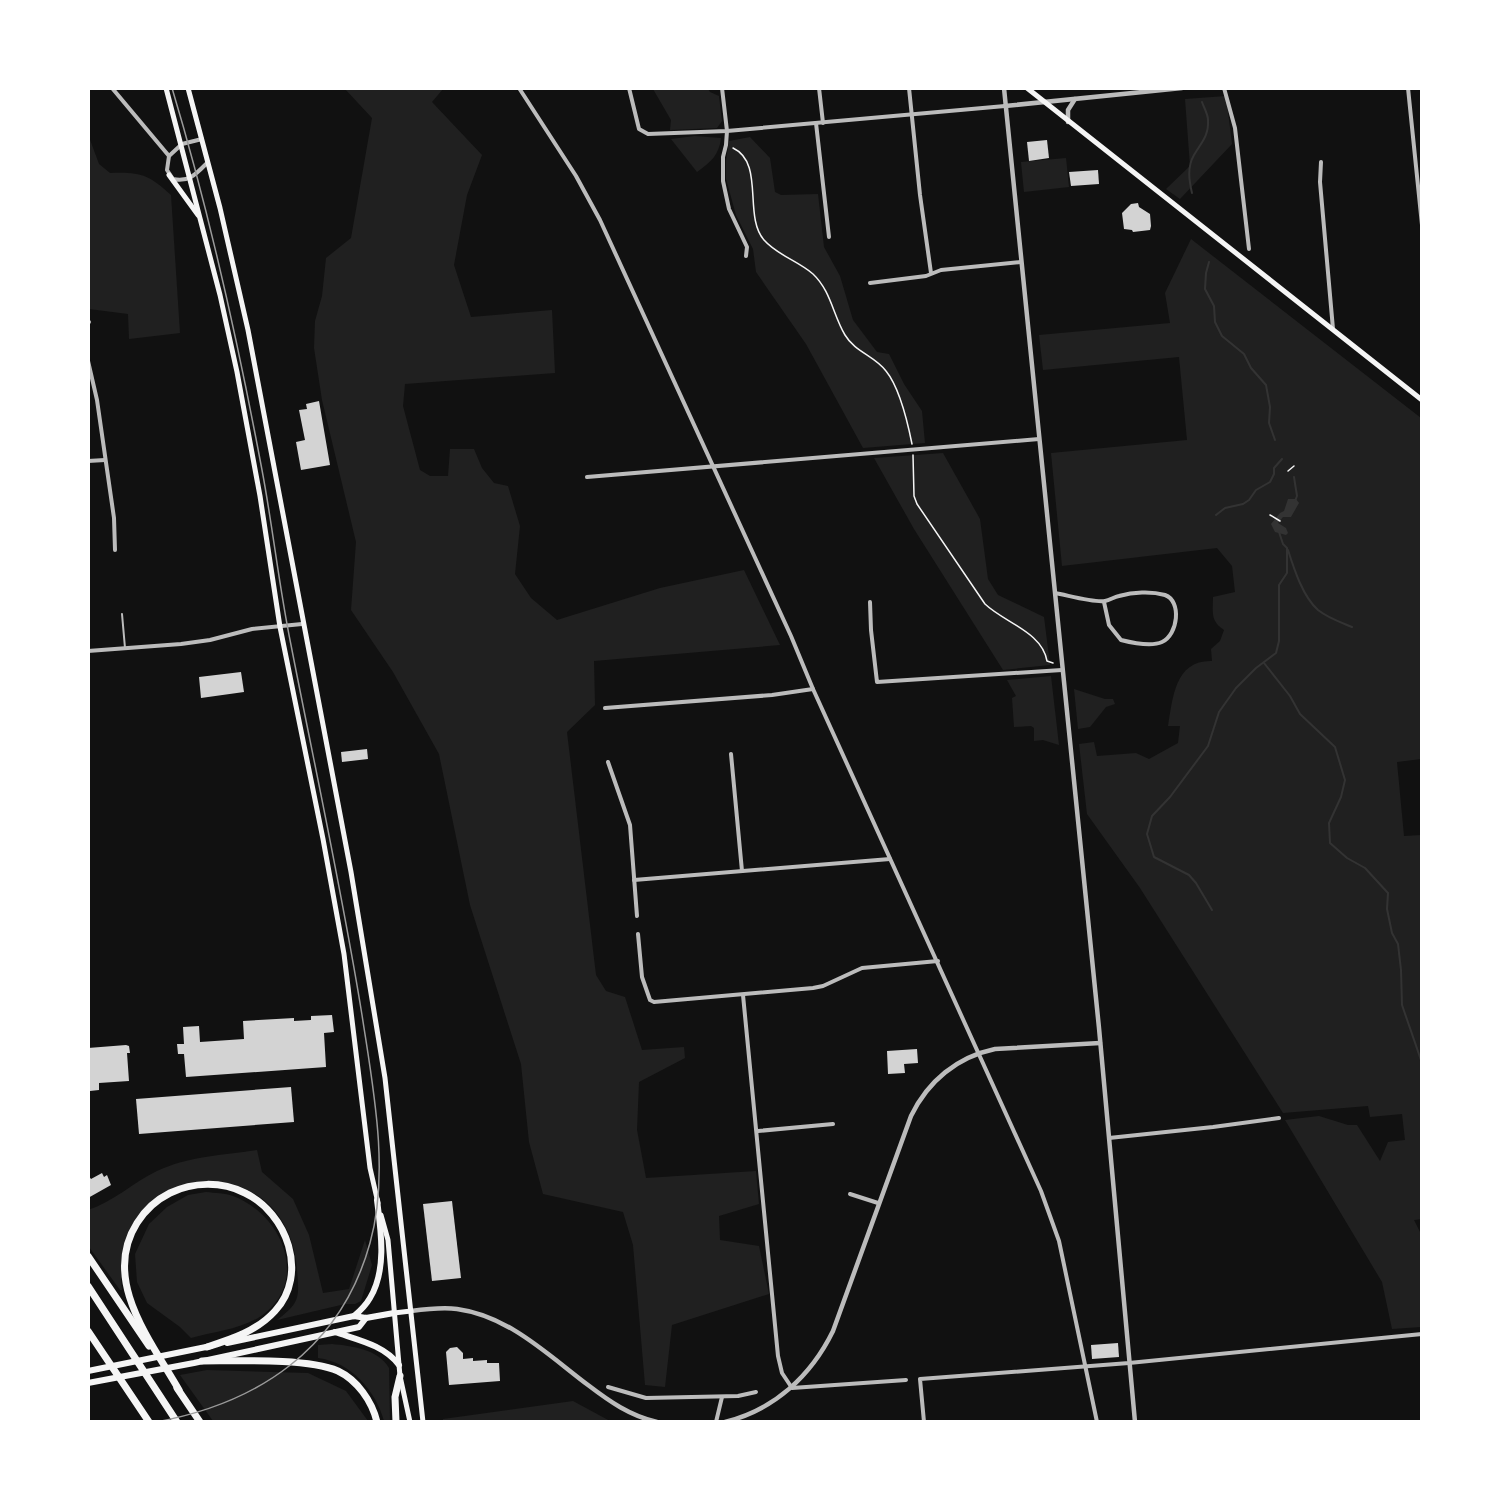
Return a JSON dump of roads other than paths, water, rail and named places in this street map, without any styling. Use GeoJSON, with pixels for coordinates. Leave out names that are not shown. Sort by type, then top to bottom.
{"type":"FeatureCollection","features":[{"type":"Feature","properties":{"kind":"highway"},"geometry":{"type":"LineString","coordinates":[[179,1390],[133,1306],[125,1282],[125,1255],[132,1231],[147,1209],[178,1189],[199,1185],[225,1186],[263,1205],[278,1222],[285,1235],[292,1265],[290,1285],[275,1312],[249,1332],[207,1347]]}},
{"type":"Feature","properties":{"kind":"highway"},"geometry":{"type":"LineString","coordinates":[[354,1316],[369,1300],[378,1279],[382,1238],[378,1200]]}},
{"type":"Feature","properties":{"kind":"highway"},"geometry":{"type":"LineString","coordinates":[[88,1256],[200,1422]]}},
{"type":"Feature","properties":{"kind":"highway"},"geometry":{"type":"LineString","coordinates":[[88,1286],[177,1422]]}},
{"type":"Feature","properties":{"kind":"highway"},"geometry":{"type":"LineString","coordinates":[[88,1371],[354,1316],[366,1318],[394,1313]]}},
{"type":"Feature","properties":{"kind":"highway"},"geometry":{"type":"LineString","coordinates":[[88,1383],[194,1363],[359,1327],[366,1318]]}},
{"type":"Feature","properties":{"kind":"highway"},"geometry":{"type":"LineString","coordinates":[[88,1331],[149,1422]]}},
{"type":"Feature","properties":{"kind":"highway"},"geometry":{"type":"LineString","coordinates":[[335,1332],[374,1345],[392,1356],[399,1365]]}},
{"type":"Feature","properties":{"kind":"highway"},"geometry":{"type":"LineString","coordinates":[[202,1361],[265,1362],[327,1367],[343,1374],[360,1389],[372,1406],[377,1422]]}},
{"type":"Feature","properties":{"kind":"highway"},"geometry":{"type":"LineString","coordinates":[[396,1422],[395,1397],[400,1376]]}},
{"type":"Feature","properties":{"kind":"main road"},"geometry":{"type":"LineString","coordinates":[[166,88],[191,178],[237,372],[262,506],[280,627],[323,839],[344,954],[370,1168],[388,1240],[400,1376],[410,1422]]}},
{"type":"Feature","properties":{"kind":"main road"},"geometry":{"type":"LineString","coordinates":[[188,88],[248,330],[302,624],[351,872],[385,1078],[423,1422]]}},
{"type":"Feature","properties":{"kind":"main road"},"geometry":{"type":"LineString","coordinates":[[1027,88],[1422,400]]}},
{"type":"Feature","properties":{"kind":"main road"},"geometry":{"type":"LineString","coordinates":[[169,176],[201,218]]}},
{"type":"Feature","properties":{"kind":"main road"},"geometry":{"type":"LineString","coordinates":[[394,1313],[411,1311]]}},
{"type":"Feature","properties":{"kind":"street"},"geometry":{"type":"LineString","coordinates":[[112,88],[169,156]]}},
{"type":"Feature","properties":{"kind":"street"},"geometry":{"type":"LineString","coordinates":[[519,88],[576,176],[600,220],[791,636],[1041,1191],[1059,1241],[1097,1422]]}},
{"type":"Feature","properties":{"kind":"street"},"geometry":{"type":"LineString","coordinates":[[629,88],[639,129],[648,134],[726,131],[823,123],[1182,88]]}},
{"type":"Feature","properties":{"kind":"street"},"geometry":{"type":"LineString","coordinates":[[723,88],[726,131],[723,181],[729,210],[747,247],[746,256]]}},
{"type":"Feature","properties":{"kind":"street"},"geometry":{"type":"LineString","coordinates":[[819,88],[823,123]]}},
{"type":"Feature","properties":{"kind":"street"},"geometry":{"type":"LineString","coordinates":[[909,88],[920,195],[932,273]]}},
{"type":"Feature","properties":{"kind":"street"},"geometry":{"type":"LineString","coordinates":[[1004,88],[1100,1043],[1135,1422]]}},
{"type":"Feature","properties":{"kind":"street"},"geometry":{"type":"LineString","coordinates":[[1224,88],[1235,128],[1249,249]]}},
{"type":"Feature","properties":{"kind":"street"},"geometry":{"type":"LineString","coordinates":[[1408,88],[1422,225]]}},
{"type":"Feature","properties":{"kind":"street"},"geometry":{"type":"LineString","coordinates":[[1068,122],[1068,110],[1075,99]]}},
{"type":"Feature","properties":{"kind":"street"},"geometry":{"type":"LineString","coordinates":[[816,123],[829,237]]}},
{"type":"Feature","properties":{"kind":"street"},"geometry":{"type":"LineString","coordinates":[[202,139],[182,144],[169,156],[167,170],[169,176],[177,180],[191,178],[208,162]]}},
{"type":"Feature","properties":{"kind":"street"},"geometry":{"type":"LineString","coordinates":[[1321,162],[1320,182],[1333,330]]}},
{"type":"Feature","properties":{"kind":"street"},"geometry":{"type":"LineString","coordinates":[[870,283],[926,276],[941,270],[1021,262]]}},
{"type":"Feature","properties":{"kind":"street"},"geometry":{"type":"LineString","coordinates":[[88,360],[97,400],[114,518],[115,550]]}},
{"type":"Feature","properties":{"kind":"street"},"geometry":{"type":"LineString","coordinates":[[587,477],[1039,439]]}},
{"type":"Feature","properties":{"kind":"street"},"geometry":{"type":"LineString","coordinates":[[88,461],[105,460]]}},
{"type":"Feature","properties":{"kind":"street"},"geometry":{"type":"LineString","coordinates":[[1055,593],[1104,602],[1118,596],[1139,593],[1168,597],[1175,610],[1174,630],[1169,638],[1160,643],[1146,644],[1121,640],[1109,625],[1104,602]]}},
{"type":"Feature","properties":{"kind":"street"},"geometry":{"type":"LineString","coordinates":[[870,602],[877,682],[1062,670]]}},
{"type":"Feature","properties":{"kind":"street"},"geometry":{"type":"LineString","coordinates":[[88,651],[189,643],[252,629],[302,624]]}},
{"type":"Feature","properties":{"kind":"street"},"geometry":{"type":"LineString","coordinates":[[605,708],[772,695],[813,689]]}},
{"type":"Feature","properties":{"kind":"street"},"geometry":{"type":"LineString","coordinates":[[731,754],[742,871]]}},
{"type":"Feature","properties":{"kind":"street"},"geometry":{"type":"LineString","coordinates":[[608,762],[630,825],[637,916]]}},
{"type":"Feature","properties":{"kind":"street"},"geometry":{"type":"LineString","coordinates":[[634,880],[890,859]]}},
{"type":"Feature","properties":{"kind":"street"},"geometry":{"type":"LineString","coordinates":[[638,934],[642,977],[650,1000],[654,1002],[813,988],[864,968],[938,961]]}},
{"type":"Feature","properties":{"kind":"street"},"geometry":{"type":"LineString","coordinates":[[743,994],[778,1356],[782,1373],[792,1388]]}},
{"type":"Feature","properties":{"kind":"street"},"geometry":{"type":"LineString","coordinates":[[725,1422],[756,1411],[792,1388],[823,1351],[833,1331],[914,1110],[931,1085],[947,1070],[969,1057],[995,1049],[1100,1043]]}},
{"type":"Feature","properties":{"kind":"street"},"geometry":{"type":"LineString","coordinates":[[1109,1138],[1279,1118]]}},
{"type":"Feature","properties":{"kind":"street"},"geometry":{"type":"LineString","coordinates":[[758,1131],[833,1124]]}},
{"type":"Feature","properties":{"kind":"street"},"geometry":{"type":"LineString","coordinates":[[850,1194],[878,1203]]}},
{"type":"Feature","properties":{"kind":"street"},"geometry":{"type":"LineString","coordinates":[[411,1311],[455,1308],[495,1319],[517,1332],[610,1403],[657,1422]]}},
{"type":"Feature","properties":{"kind":"street"},"geometry":{"type":"LineString","coordinates":[[924,1422],[920,1379],[1130,1363],[1422,1334]]}},
{"type":"Feature","properties":{"kind":"street"},"geometry":{"type":"LineString","coordinates":[[792,1388],[906,1380]]}},
{"type":"Feature","properties":{"kind":"street"},"geometry":{"type":"LineString","coordinates":[[608,1387],[646,1398],[722,1397],[756,1392]]}},
{"type":"Feature","properties":{"kind":"street"},"geometry":{"type":"LineString","coordinates":[[716,1422],[722,1397]]}},
{"type":"Feature","properties":{"kind":"lane"},"geometry":{"type":"LineString","coordinates":[[122,615],[125,648]]}},
{"type":"Feature","properties":{"kind":"waterway"},"geometry":{"type":"LineString","coordinates":[[1192,193],[1189,178],[1190,164],[1204,139],[1208,126],[1202,102]]}},
{"type":"Feature","properties":{"kind":"waterway"},"geometry":{"type":"LineString","coordinates":[[1209,262],[1205,289],[1214,306],[1215,322],[1222,336],[1244,354],[1251,368],[1266,385],[1270,407],[1269,423],[1275,440]]}},
{"type":"Feature","properties":{"kind":"waterway"},"geometry":{"type":"LineString","coordinates":[[1216,515],[1225,508],[1243,504],[1249,500],[1256,490],[1270,482],[1274,468],[1282,459]]}},
{"type":"Feature","properties":{"kind":"waterway"},"geometry":{"type":"LineString","coordinates":[[1294,477],[1297,496],[1295,501]]}},
{"type":"Feature","properties":{"kind":"waterway"},"geometry":{"type":"LineString","coordinates":[[1212,910],[1189,875],[1154,857],[1147,834],[1152,816],[1170,797],[1208,746],[1219,712],[1236,688],[1256,668],[1276,653],[1279,641],[1279,585],[1287,573],[1287,548],[1279,532]]}},
{"type":"Feature","properties":{"kind":"waterway"},"geometry":{"type":"LineString","coordinates":[[1288,550],[1308,598],[1318,610],[1352,627]]}},
{"type":"Feature","properties":{"kind":"waterway"},"geometry":{"type":"LineString","coordinates":[[1264,663],[1290,696],[1300,714],[1335,747],[1345,780],[1341,797],[1329,823],[1330,843],[1347,858],[1365,868],[1388,893],[1387,909],[1392,933],[1398,944],[1402,1005],[1422,1063]]}},
{"type":"Feature","properties":{"kind":"tram line"},"geometry":{"type":"LineString","coordinates":[[156,1422],[194,1413],[229,1401],[261,1385],[291,1365],[317,1341],[339,1313],[357,1280],[370,1243],[379,1188],[375,1100],[354,969],[287,623],[253,422],[211,230],[172,88]]}}]}
